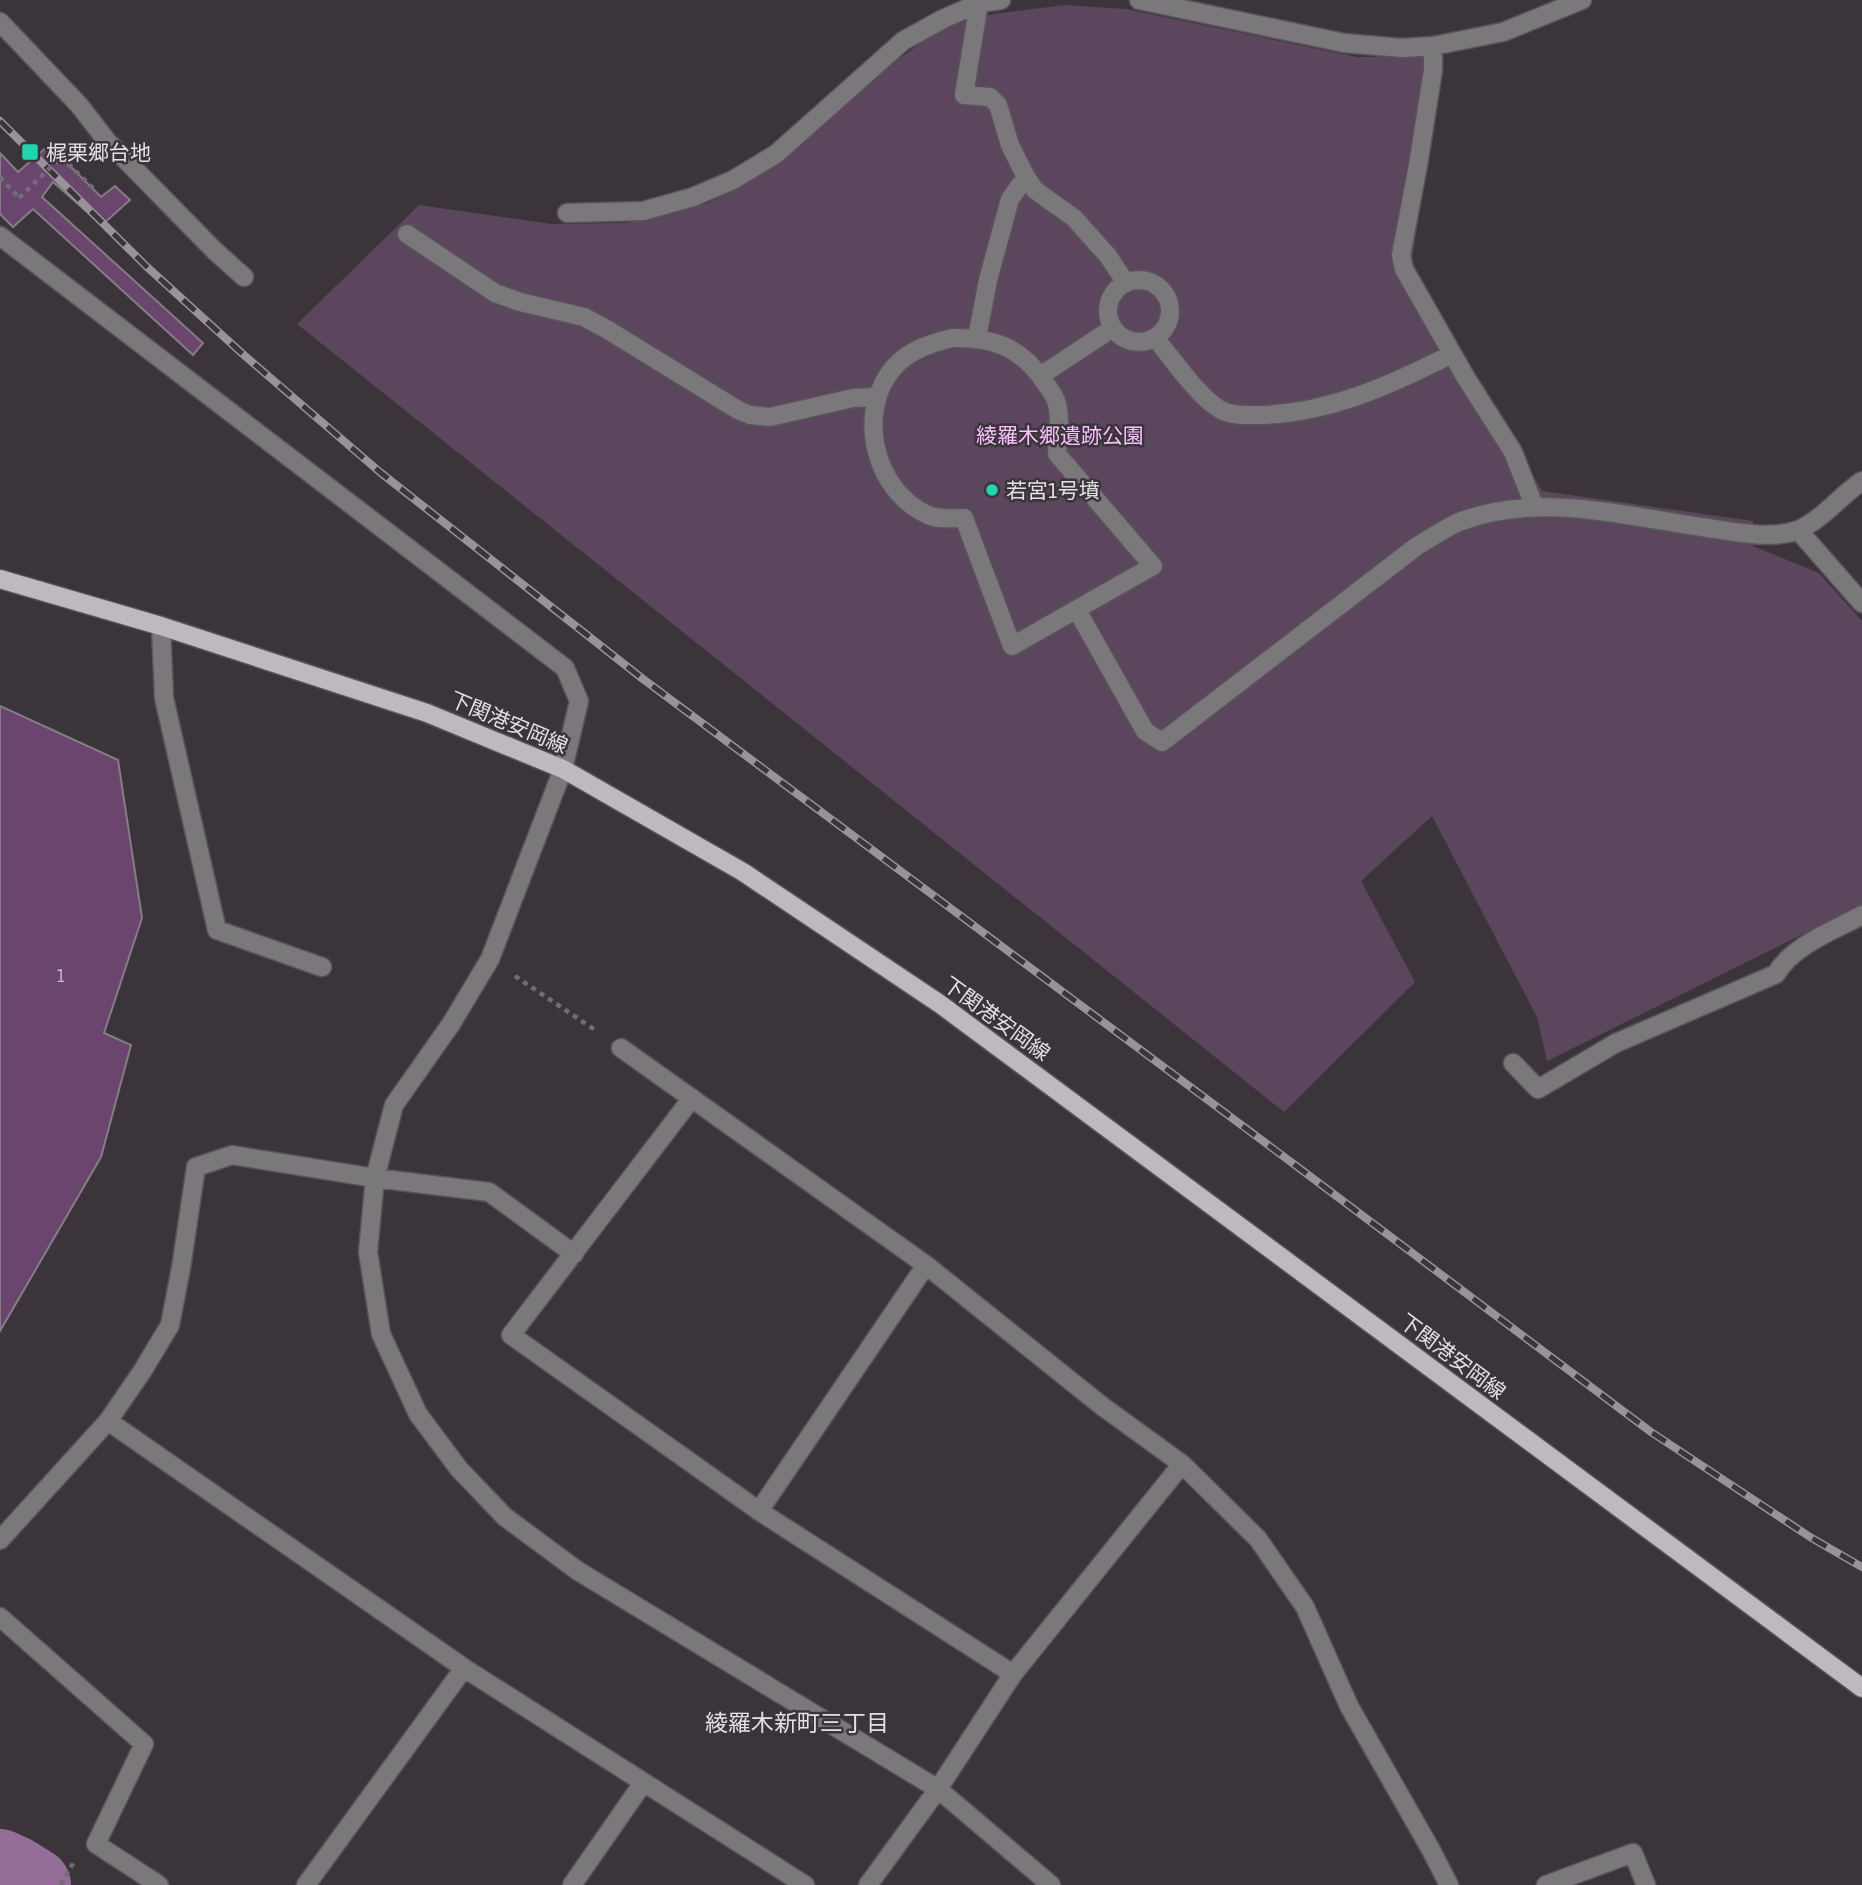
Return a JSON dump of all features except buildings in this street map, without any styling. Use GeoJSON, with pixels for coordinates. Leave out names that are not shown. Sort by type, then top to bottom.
{"type":"FeatureCollection","features":[{"type":"Feature","properties":{"kind":"main road","name":"下関港安岡線"},"geometry":{"type":"LineString","coordinates":[[0,579],[161,626],[427,713],[563,769],[743,872],[940,1004],[1862,1688]]}},
{"type":"Feature","properties":{"kind":"street"},"geometry":{"type":"LineString","coordinates":[[567,213],[643,211],[693,197],[733,180],[776,154],[904,41],[979,3],[1001,0]]}},
{"type":"Feature","properties":{"kind":"street"},"geometry":{"type":"LineString","coordinates":[[1139,0],[1344,43],[1402,48],[1433,46],[1503,32],[1582,0]]}},
{"type":"Feature","properties":{"kind":"street"},"geometry":{"type":"LineString","coordinates":[[979,3],[964,95],[990,97],[998,105],[1010,145],[1035,190],[1074,218],[1108,256],[1126,283]]}},
{"type":"Feature","properties":{"kind":"street"},"geometry":{"type":"LineString","coordinates":[[0,22],[79,105],[107,141],[244,277]]}},
{"type":"Feature","properties":{"kind":"street"},"geometry":{"type":"LineString","coordinates":[[1433,46],[1433,70],[1401,255],[1404,269],[1452,354],[1513,452],[1535,508]]}},
{"type":"Feature","properties":{"kind":"street"},"geometry":{"type":"LineString","coordinates":[[976,338],[988,280],[1010,199],[1026,177]]}},
{"type":"Feature","properties":{"kind":"street"},"geometry":{"type":"LineString","coordinates":[[407,234],[495,293],[520,302],[584,317],[750,415],[770,416],[853,398],[876,397]]}},
{"type":"Feature","properties":{"kind":"street"},"geometry":{"type":"LineString","coordinates":[[0,236],[565,668],[579,701],[563,769],[490,959],[451,1024],[394,1104],[375,1178],[368,1252],[381,1334],[418,1414],[459,1469],[505,1517],[578,1571],[938,1789],[1051,1885]]}},
{"type":"Feature","properties":{"kind":"street"},"geometry":{"type":"LineString","coordinates":[[1139,280],[1152,283],[1163,290],[1169,303],[1170,316],[1165,328],[1156,338],[1133,342],[1122,337],[1114,328],[1109,316],[1109,303],[1115,291],[1126,283],[1139,280]]}},
{"type":"Feature","properties":{"kind":"street"},"geometry":{"type":"LineString","coordinates":[[1040,376],[1114,328]]}},
{"type":"Feature","properties":{"kind":"street"},"geometry":{"type":"LineString","coordinates":[[952,338],[976,338],[997,343],[1030,362],[1040,376],[1056,400],[1059,413],[1057,453],[1153,566],[1012,646],[964,518],[928,515],[909,503],[888,480],[880,466],[874,443],[876,397],[889,373],[909,354],[929,343],[952,338]]}},
{"type":"Feature","properties":{"kind":"street"},"geometry":{"type":"LineString","coordinates":[[1156,338],[1203,395],[1222,410],[1240,415],[1303,412],[1331,406],[1452,354]]}},
{"type":"Feature","properties":{"kind":"street"},"geometry":{"type":"LineString","coordinates":[[1077,610],[1145,731],[1162,742],[1417,546],[1458,523],[1488,514],[1535,508],[1573,508],[1768,535],[1798,530],[1862,481]]}},
{"type":"Feature","properties":{"kind":"street"},"geometry":{"type":"LineString","coordinates":[[1798,530],[1862,603]]}},
{"type":"Feature","properties":{"kind":"street"},"geometry":{"type":"LineString","coordinates":[[161,626],[164,698],[218,930],[322,967]]}},
{"type":"Feature","properties":{"kind":"street"},"geometry":{"type":"LineString","coordinates":[[1513,1063],[1538,1089],[1616,1043],[1776,974],[1794,951],[1862,915]]}},
{"type":"Feature","properties":{"kind":"street"},"geometry":{"type":"LineString","coordinates":[[621,1048],[926,1265],[1102,1406],[1182,1464],[1258,1539],[1305,1607],[1349,1706],[1449,1885]]}},
{"type":"Feature","properties":{"kind":"street"},"geometry":{"type":"LineString","coordinates":[[692,1098],[511,1335],[759,1511],[1013,1674]]}},
{"type":"Feature","properties":{"kind":"street"},"geometry":{"type":"LineString","coordinates":[[0,1540],[108,1421],[170,1325],[196,1167],[232,1155],[375,1178],[489,1192],[574,1254]]}},
{"type":"Feature","properties":{"kind":"street"},"geometry":{"type":"LineString","coordinates":[[759,1511],[926,1265]]}},
{"type":"Feature","properties":{"kind":"street"},"geometry":{"type":"LineString","coordinates":[[108,1421],[464,1668],[805,1885]]}},
{"type":"Feature","properties":{"kind":"street"},"geometry":{"type":"LineString","coordinates":[[868,1885],[938,1789],[1013,1674],[1182,1464]]}},
{"type":"Feature","properties":{"kind":"street"},"geometry":{"type":"LineString","coordinates":[[0,1617],[144,1744],[96,1844],[159,1885]]}},
{"type":"Feature","properties":{"kind":"street"},"geometry":{"type":"LineString","coordinates":[[306,1885],[464,1668]]}},
{"type":"Feature","properties":{"kind":"street"},"geometry":{"type":"LineString","coordinates":[[572,1885],[643,1783]]}},
{"type":"Feature","properties":{"kind":"street"},"geometry":{"type":"LineString","coordinates":[[1546,1885],[1633,1853],[1646,1885]]}},
{"type":"Feature","properties":{"kind":"path"},"geometry":{"type":"LineString","coordinates":[[0,177],[19,198],[61,157],[94,189]]}},
{"type":"Feature","properties":{"kind":"path"},"geometry":{"type":"LineString","coordinates":[[490,959],[621,1048]]}},
{"type":"Feature","properties":{"kind":"path"},"geometry":{"type":"LineString","coordinates":[[61,1885],[72,1866]]}},
{"type":"Feature","properties":{"kind":"green space","name":"綾羅木郷遺跡公園"},"geometry":{"type":"Polygon","coordinates":[[[1064,5],[1126,9],[1357,57],[1442,56],[1411,267],[1542,491],[1753,521],[1753,546],[1819,573],[1862,621],[1862,905],[1547,1061],[1537,1017],[1432,816],[1361,881],[1415,982],[1284,1112],[297,324],[419,205],[552,224],[627,223],[709,203],[777,164],[888,67],[933,34],[963,20],[1064,5]]]}},
{"type":"Feature","properties":{"kind":"waterway"},"geometry":{"type":"LineString","coordinates":[[0,1866],[34,1885]]}},
{"type":"Feature","properties":{"kind":"railway"},"geometry":{"type":"LineString","coordinates":[[0,121],[146,266],[245,356],[381,473],[643,679],[1651,1432],[1810,1537],[1862,1567]]}},
{"type":"Feature","properties":{"kind":"place","name":"梶栗郷台地"},"geometry":{"type":"Point","coordinates":[30,152]}},
{"type":"Feature","properties":{"kind":"place","name":"若宮1号墳"},"geometry":{"type":"Point","coordinates":[992,490]}},
{"type":"Feature","properties":{"kind":"district","name":"綾羅木新町三丁目"},"geometry":{"type":"Point","coordinates":[797,1723]}}]}
